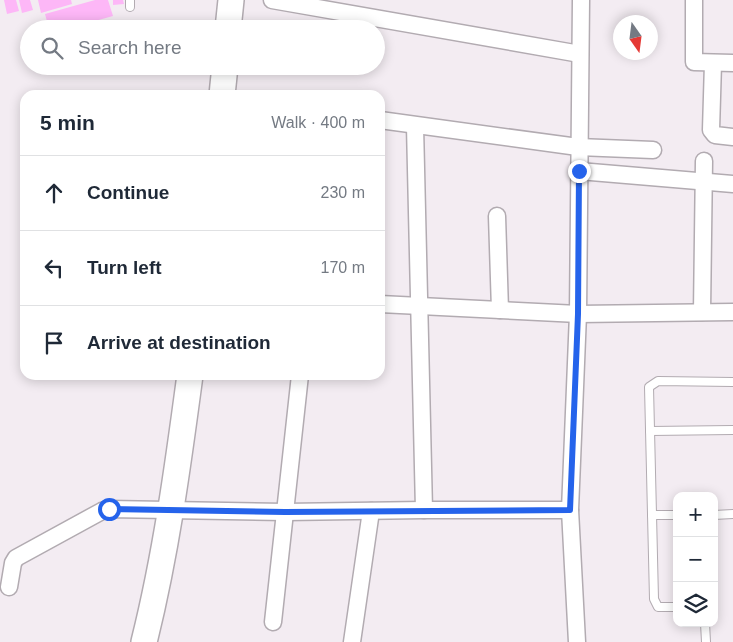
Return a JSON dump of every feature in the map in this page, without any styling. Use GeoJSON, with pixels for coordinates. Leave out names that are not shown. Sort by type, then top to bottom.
{"type":"FeatureCollection","features":[{"type":"Feature","properties":{"kind":"main road"},"geometry":{"type":"LineString","coordinates":[[229,20],[231,0]]}},
{"type":"Feature","properties":{"kind":"main road"},"geometry":{"type":"LineString","coordinates":[[223,90],[224,75]]}},
{"type":"Feature","properties":{"kind":"main road"},"geometry":{"type":"LineString","coordinates":[[144,642],[160,578],[172,511],[189,380]]}},
{"type":"Feature","properties":{"kind":"street"},"geometry":{"type":"LineString","coordinates":[[272,0],[580,54]]}},
{"type":"Feature","properties":{"kind":"street"},"geometry":{"type":"LineString","coordinates":[[577,642],[570,510],[578,314],[578,147],[581,0]]}},
{"type":"Feature","properties":{"kind":"street"},"geometry":{"type":"LineString","coordinates":[[694,0],[693,58],[695,62],[733,63]]}},
{"type":"Feature","properties":{"kind":"street"},"geometry":{"type":"LineString","coordinates":[[713,63],[711,130],[715,135],[733,137]]}},
{"type":"Feature","properties":{"kind":"street"},"geometry":{"type":"LineString","coordinates":[[385,121],[578,147],[653,150]]}},
{"type":"Feature","properties":{"kind":"street"},"geometry":{"type":"LineString","coordinates":[[415,126],[424,510]]}},
{"type":"Feature","properties":{"kind":"street"},"geometry":{"type":"LineString","coordinates":[[702,312],[704,161]]}},
{"type":"Feature","properties":{"kind":"street"},"geometry":{"type":"LineString","coordinates":[[579,171],[733,184]]}},
{"type":"Feature","properties":{"kind":"street"},"geometry":{"type":"LineString","coordinates":[[497,216],[500,310]]}},
{"type":"Feature","properties":{"kind":"street"},"geometry":{"type":"LineString","coordinates":[[385,304],[578,314],[733,312]]}},
{"type":"Feature","properties":{"kind":"street"},"geometry":{"type":"LineString","coordinates":[[274,622],[299,380]]}},
{"type":"Feature","properties":{"kind":"street"},"geometry":{"type":"LineString","coordinates":[[9,587],[12,563],[16,558],[102,511],[116,508],[172,511],[285,512],[570,510]]}},
{"type":"Feature","properties":{"kind":"street"},"geometry":{"type":"LineString","coordinates":[[352,642],[371,510]]}},
{"type":"Feature","properties":{"kind":"lane"},"geometry":{"type":"LineString","coordinates":[[673,607],[658,607],[655,604],[649,386],[652,383],[733,382]]}},
{"type":"Feature","properties":{"kind":"lane"},"geometry":{"type":"LineString","coordinates":[[650,431],[733,430]]}},
{"type":"Feature","properties":{"kind":"lane"},"geometry":{"type":"LineString","coordinates":[[718,514],[733,514]]}},
{"type":"Feature","properties":{"kind":"lane"},"geometry":{"type":"LineString","coordinates":[[652,515],[673,515]]}},
{"type":"Feature","properties":{"kind":"lane"},"geometry":{"type":"LineString","coordinates":[[705,627],[706,642]]}},
{"type":"Feature","properties":{"kind":"building"},"geometry":{"type":"Polygon","coordinates":[[[4,0],[16,0],[19,11],[7,14],[4,0]]]}},
{"type":"Feature","properties":{"kind":"building"},"geometry":{"type":"Polygon","coordinates":[[[19,0],[30,0],[33,10],[22,13],[19,0]]]}},
{"type":"Feature","properties":{"kind":"building"},"geometry":{"type":"Polygon","coordinates":[[[38,0],[71,0],[72,4],[41,13],[38,0]]]}},
{"type":"Feature","properties":{"kind":"building"},"geometry":{"type":"Polygon","coordinates":[[[95,0],[108,0],[113,16],[99,20],[47,20],[45,14],[95,0]]]}},
{"type":"Feature","properties":{"kind":"building"},"geometry":{"type":"Polygon","coordinates":[[[113,0],[123,0],[124,4],[113,5],[113,0]]]}},
{"type":"Feature","properties":{"kind":"route"},"geometry":{"type":"LineString","coordinates":[[109,509],[285,512],[570,510],[578,314],[579,171]]}}]}
